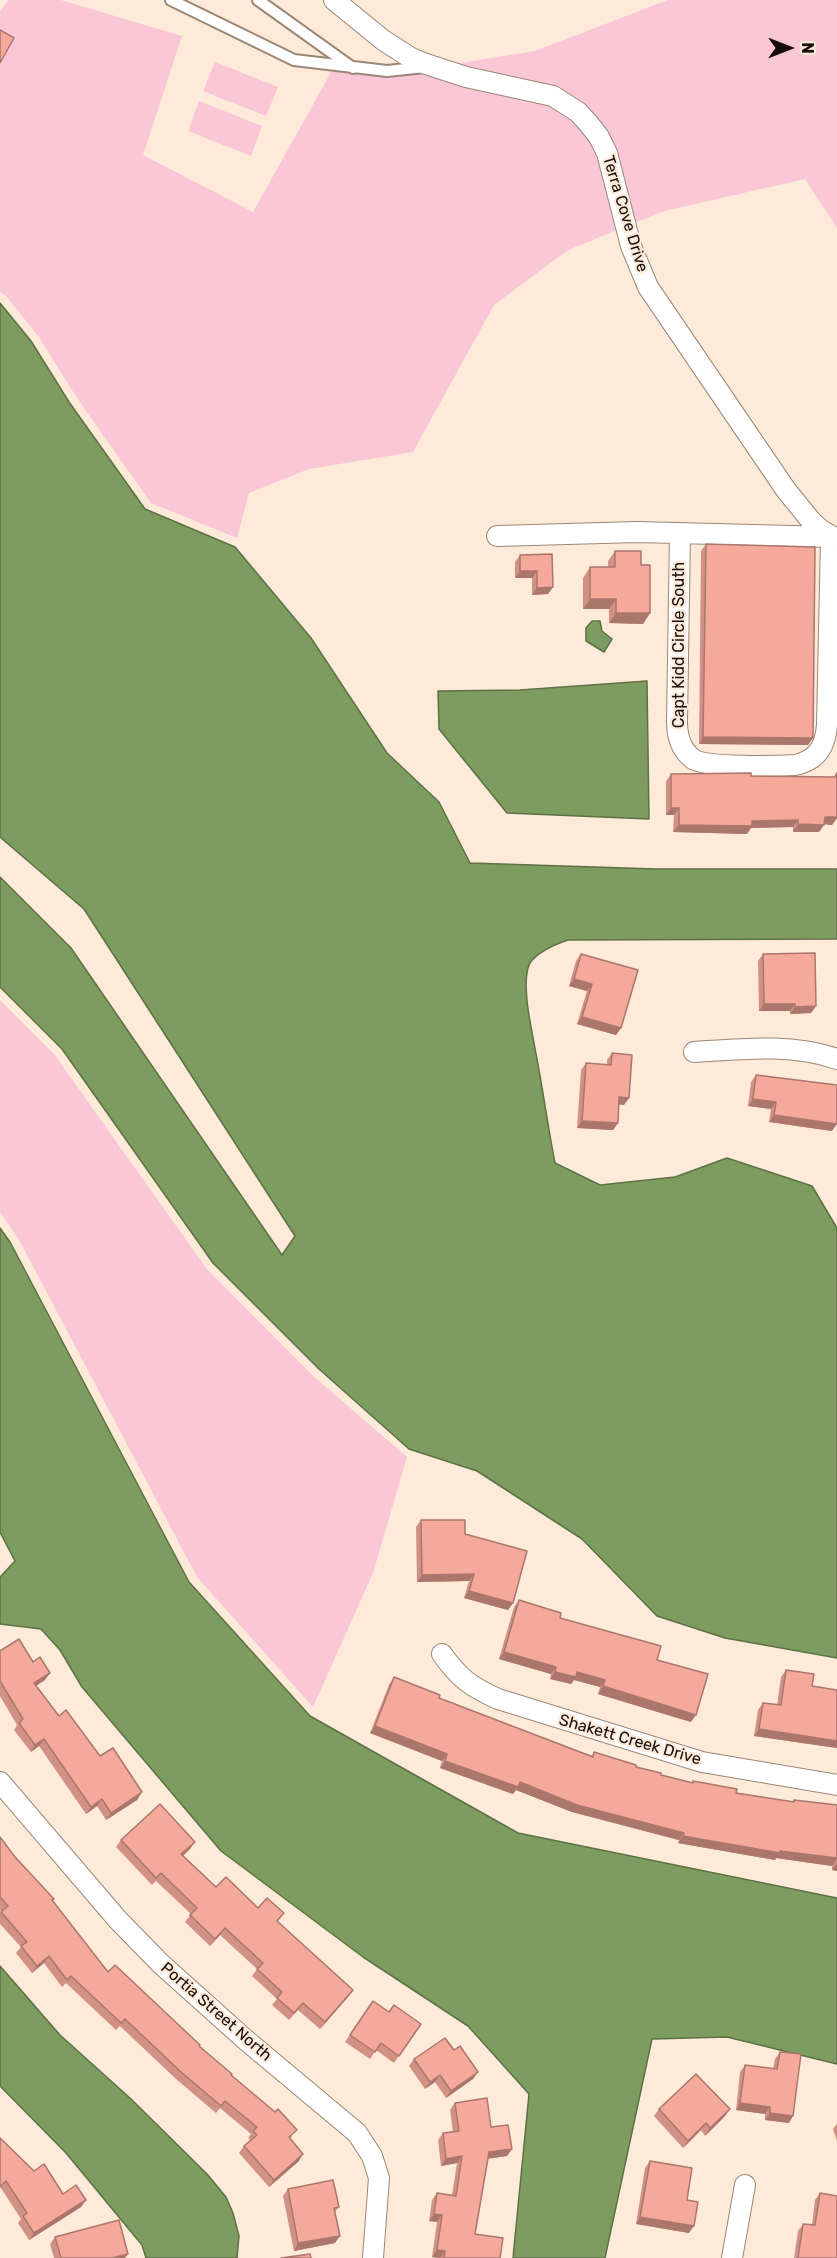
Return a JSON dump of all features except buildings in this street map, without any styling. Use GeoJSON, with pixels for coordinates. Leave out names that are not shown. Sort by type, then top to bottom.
{"type":"FeatureCollection","features":[{"type":"Feature","properties":{"kind":"street","name":"Terra Cove Drive"},"geometry":{"type":"LineString","coordinates":[[334,0],[396,49],[431,66],[553,96],[578,112],[590,124],[607,153],[631,246],[648,287],[786,490],[812,522],[834,537]]}},
{"type":"Feature","properties":{"kind":"street"},"geometry":{"type":"LineString","coordinates":[[497,536],[680,533],[834,537]]}},
{"type":"Feature","properties":{"kind":"street","name":"Capt Kidd Circle South"},"geometry":{"type":"LineString","coordinates":[[680,533],[677,731],[688,755],[703,764],[794,765],[815,756],[824,744],[827,725],[834,537]]}},
{"type":"Feature","properties":{"kind":"street"},"geometry":{"type":"LineString","coordinates":[[694,1052],[782,1049],[827,1055],[837,1059]]}},
{"type":"Feature","properties":{"kind":"street","name":"Shakett Creek Drive"},"geometry":{"type":"LineString","coordinates":[[442,1654],[455,1673],[470,1686],[498,1699],[702,1762],[837,1785]]}},
{"type":"Feature","properties":{"kind":"street","name":"Portia Street North"},"geometry":{"type":"LineString","coordinates":[[0,1782],[118,1920],[161,1964],[247,2041],[357,2133],[372,2156],[379,2178],[373,2258]]}},
{"type":"Feature","properties":{"kind":"street"},"geometry":{"type":"LineString","coordinates":[[732,2258],[745,2185]]}},
{"type":"Feature","properties":{"kind":"lane"},"geometry":{"type":"LineString","coordinates":[[171,0],[294,60],[387,72],[431,66]]}},
{"type":"Feature","properties":{"kind":"lane"},"geometry":{"type":"LineString","coordinates":[[258,0],[353,68]]}},
{"type":"Feature","properties":{"kind":"shaded area"},"geometry":{"type":"Polygon","coordinates":[[[9,0],[61,0],[182,36],[143,155],[253,212],[334,67],[379,76],[535,51],[668,0],[837,0],[837,228],[805,179],[664,211],[568,250],[494,305],[413,452],[309,469],[249,493],[237,538],[151,503],[77,398],[39,337],[6,296],[0,292],[0,11],[9,0]]]}},
{"type":"Feature","properties":{"kind":"shaded area"},"geometry":{"type":"Polygon","coordinates":[[[215,62],[278,87],[266,116],[203,91],[215,62]]]}},
{"type":"Feature","properties":{"kind":"shaded area"},"geometry":{"type":"Polygon","coordinates":[[[199,101],[262,126],[251,156],[188,131],[199,101]]]}},
{"type":"Feature","properties":{"kind":"shaded area"},"geometry":{"type":"Polygon","coordinates":[[[0,303],[31,341],[69,402],[145,509],[235,547],[311,638],[387,753],[439,802],[470,863],[656,869],[837,869],[837,939],[568,940],[545,950],[534,958],[528,968],[526,988],[555,1163],[600,1185],[675,1177],[727,1158],[812,1186],[837,1228],[837,1658],[725,1638],[657,1616],[582,1539],[477,1471],[409,1449],[319,1369],[213,1263],[62,1049],[0,987],[0,877],[71,948],[282,1255],[295,1236],[84,909],[0,837],[0,303]]]}},
{"type":"Feature","properties":{"kind":"shaded area"},"geometry":{"type":"Polygon","coordinates":[[[592,621],[600,621],[602,631],[612,639],[604,652],[586,641],[586,628],[592,621]]]}},
{"type":"Feature","properties":{"kind":"shaded area"},"geometry":{"type":"Polygon","coordinates":[[[647,681],[649,819],[507,813],[439,729],[438,691],[520,690],[647,681]]]}},
{"type":"Feature","properties":{"kind":"shaded area"},"geometry":{"type":"Polygon","coordinates":[[[0,1000],[54,1054],[206,1268],[312,1375],[407,1457],[373,1573],[313,1707],[197,1577],[18,1238],[0,1212],[0,1000]]]}},
{"type":"Feature","properties":{"kind":"shaded area"},"geometry":{"type":"Polygon","coordinates":[[[0,1228],[10,1242],[189,1582],[310,1716],[518,1833],[837,1898],[837,2064],[727,2037],[652,2039],[605,2258],[513,2258],[529,2094],[468,2026],[363,1957],[221,1851],[82,1687],[60,1650],[41,1629],[0,1624],[0,1577],[15,1561],[0,1532],[0,1228]]]}},
{"type":"Feature","properties":{"kind":"shaded area"},"geometry":{"type":"Polygon","coordinates":[[[0,1966],[60,2035],[131,2099],[207,2174],[226,2197],[239,2236],[237,2258],[146,2258],[142,2245],[66,2153],[0,2086],[0,1966]]]}}]}
